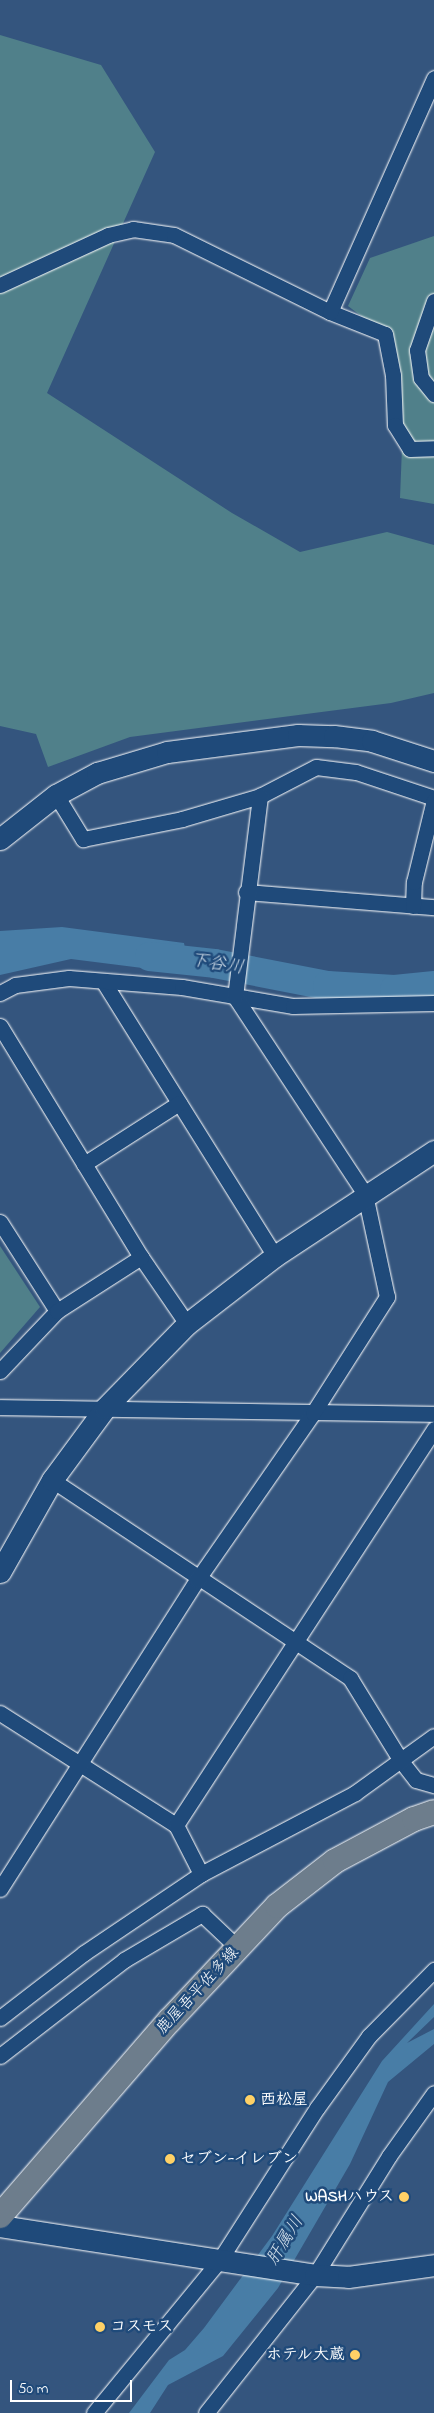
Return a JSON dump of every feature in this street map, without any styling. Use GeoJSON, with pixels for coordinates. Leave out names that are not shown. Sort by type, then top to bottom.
{"type":"FeatureCollection","features":[{"type":"Feature","properties":{"kind":"main road","name":"鹿屋吾平佐多線"},"geometry":{"type":"LineString","coordinates":[[0,2216],[170,2020],[277,1906],[335,1861],[414,1819],[434,1812]]}},
{"type":"Feature","properties":{"kind":"street"},"geometry":{"type":"LineString","coordinates":[[330,312],[434,78]]}},
{"type":"Feature","properties":{"kind":"street"},"geometry":{"type":"LineString","coordinates":[[0,285],[108,235],[133,229],[174,235],[330,312],[385,334],[393,375],[395,425],[410,449],[434,448]]}},
{"type":"Feature","properties":{"kind":"street"},"geometry":{"type":"LineString","coordinates":[[434,301],[417,350],[421,378],[434,394]]}},
{"type":"Feature","properties":{"kind":"street"},"geometry":{"type":"LineString","coordinates":[[0,839],[56,794],[97,773],[167,752],[298,735],[372,741],[434,761]]}},
{"type":"Feature","properties":{"kind":"street"},"geometry":{"type":"LineString","coordinates":[[56,794],[83,839],[182,819],[260,796],[316,767],[356,772],[434,799],[414,882],[414,906]]}},
{"type":"Feature","properties":{"kind":"street"},"geometry":{"type":"LineString","coordinates":[[0,1889],[81,1766],[197,1580],[313,1414],[388,1297],[365,1194],[235,997],[240,936],[260,796]]}},
{"type":"Feature","properties":{"kind":"street"},"geometry":{"type":"LineString","coordinates":[[246,892],[434,908]]}},
{"type":"Feature","properties":{"kind":"street"},"geometry":{"type":"LineString","coordinates":[[0,993],[15,985],[69,978],[182,987],[293,1006],[434,1003]]}},
{"type":"Feature","properties":{"kind":"street"},"geometry":{"type":"LineString","coordinates":[[102,981],[275,1256]]}},
{"type":"Feature","properties":{"kind":"street"},"geometry":{"type":"LineString","coordinates":[[0,1026],[141,1257],[187,1324]]}},
{"type":"Feature","properties":{"kind":"street"},"geometry":{"type":"LineString","coordinates":[[84,1164],[179,1103]]}},
{"type":"Feature","properties":{"kind":"street"},"geometry":{"type":"LineString","coordinates":[[0,1572],[52,1480],[105,1408],[187,1324],[275,1256],[365,1194],[434,1151]]}},
{"type":"Feature","properties":{"kind":"street"},"geometry":{"type":"LineString","coordinates":[[0,1222],[57,1311]]}},
{"type":"Feature","properties":{"kind":"street"},"geometry":{"type":"LineString","coordinates":[[0,1372],[57,1311],[141,1257]]}},
{"type":"Feature","properties":{"kind":"street"},"geometry":{"type":"LineString","coordinates":[[0,1408],[105,1408],[313,1414],[434,1414]]}},
{"type":"Feature","properties":{"kind":"street"},"geometry":{"type":"LineString","coordinates":[[176,1825],[299,1641],[434,1429]]}},
{"type":"Feature","properties":{"kind":"street"},"geometry":{"type":"LineString","coordinates":[[52,1480],[197,1580],[299,1641],[350,1678],[401,1761],[416,1780],[434,1785]]}},
{"type":"Feature","properties":{"kind":"street"},"geometry":{"type":"LineString","coordinates":[[0,1713],[176,1825],[200,1874]]}},
{"type":"Feature","properties":{"kind":"street"},"geometry":{"type":"LineString","coordinates":[[0,2018],[84,1953],[200,1874],[355,1794],[434,1736]]}},
{"type":"Feature","properties":{"kind":"street"},"geometry":{"type":"LineString","coordinates":[[0,2056],[124,1960],[202,1914],[238,1948]]}},
{"type":"Feature","properties":{"kind":"street"},"geometry":{"type":"LineString","coordinates":[[94,2413],[219,2260],[317,2108],[369,2036],[434,1970]]}},
{"type":"Feature","properties":{"kind":"street"},"geometry":{"type":"LineString","coordinates":[[206,2413],[308,2274],[434,2093]]}},
{"type":"Feature","properties":{"kind":"street"},"geometry":{"type":"LineString","coordinates":[[0,2226],[308,2274],[348,2277],[434,2265]]}},
{"type":"Feature","properties":{"kind":"green space"},"geometry":{"type":"Polygon","coordinates":[[[0,35],[101,65],[155,152],[47,393],[232,513],[300,552],[387,532],[434,545],[434,693],[391,703],[130,737],[48,767],[36,734],[0,726],[0,35]]]}},
{"type":"Feature","properties":{"kind":"green space"},"geometry":{"type":"Polygon","coordinates":[[[434,236],[434,504],[400,498],[403,422],[385,334],[348,306],[370,258],[434,236]]]}},
{"type":"Feature","properties":{"kind":"green space"},"geometry":{"type":"Polygon","coordinates":[[[0,1246],[40,1307],[0,1353],[0,1246]]]}},
{"type":"Feature","properties":{"kind":"water"},"geometry":{"type":"Polygon","coordinates":[[[62,927],[184,943],[190,974],[71,959],[0,975],[0,931],[62,927]]]}},
{"type":"Feature","properties":{"kind":"water","name":"肝属川"},"geometry":{"type":"Polygon","coordinates":[[[434,2004],[434,2017],[407,2043],[434,2029],[434,2044],[388,2082],[350,2164],[278,2288],[223,2356],[168,2385],[150,2413],[129,2413],[169,2360],[185,2350],[204,2328],[272,2236],[382,2061],[434,2004]]]}},
{"type":"Feature","properties":{"kind":"waterway","name":"下谷川"},"geometry":{"type":"LineString","coordinates":[[149,956],[214,963],[327,985],[394,989],[434,985]]}},
{"type":"Feature","properties":{"kind":"place","name":"西松屋"},"geometry":{"type":"Point","coordinates":[250,2100]}},
{"type":"Feature","properties":{"kind":"place","name":"セブン-イレブン"},"geometry":{"type":"Point","coordinates":[170,2159]}},
{"type":"Feature","properties":{"kind":"place","name":"WASHハウス"},"geometry":{"type":"Point","coordinates":[404,2197]}},
{"type":"Feature","properties":{"kind":"place","name":"コスモス"},"geometry":{"type":"Point","coordinates":[100,2327]}},
{"type":"Feature","properties":{"kind":"place","name":"ホテル大蔵"},"geometry":{"type":"Point","coordinates":[355,2355]}}]}
